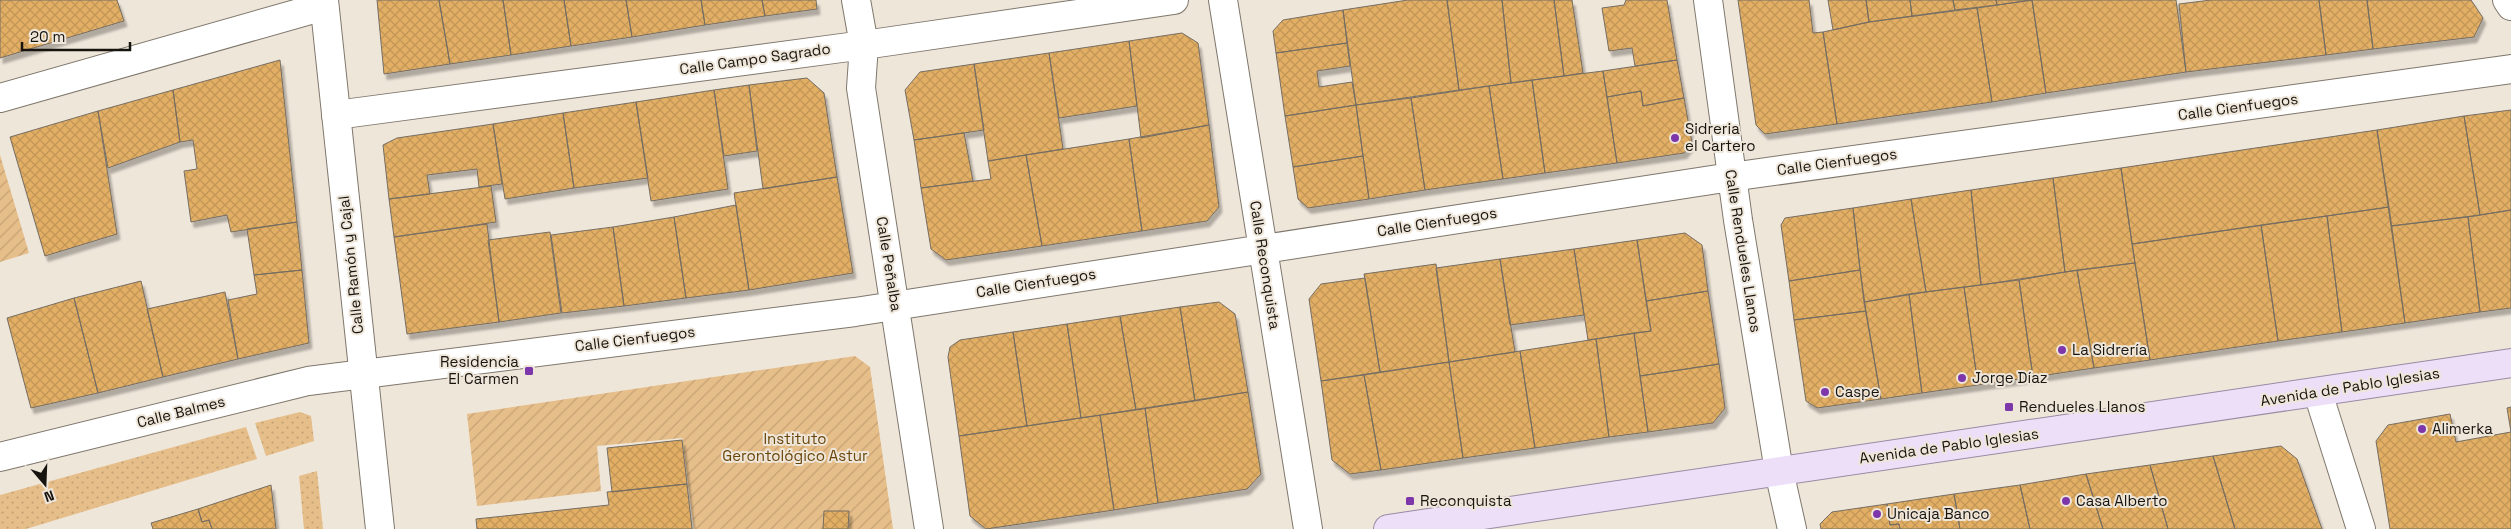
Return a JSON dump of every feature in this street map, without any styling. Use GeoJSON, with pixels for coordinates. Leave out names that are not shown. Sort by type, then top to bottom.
{"type":"FeatureCollection","features":[{"type":"Feature","properties":{"kind":"main road","name":"Avenida de Pablo Iglesias"},"geometry":{"type":"LineString","coordinates":[[1388,529],[1475,522],[1779,471],[2511,363]]}},
{"type":"Feature","properties":{"kind":"street","name":"Calle Peñalba"},"geometry":{"type":"LineString","coordinates":[[856,0],[864,45],[861,88],[896,305],[928,529]]}},
{"type":"Feature","properties":{"kind":"street","name":"Calle Campo Sagrado"},"geometry":{"type":"LineString","coordinates":[[336,115],[864,45],[1174,0]]}},
{"type":"Feature","properties":{"kind":"street","name":"Calle Reconquista"},"geometry":{"type":"LineString","coordinates":[[1223,0],[1308,529]]}},
{"type":"Feature","properties":{"kind":"street","name":"Calle Rendueles Llanos"},"geometry":{"type":"LineString","coordinates":[[1708,0],[1731,177],[1779,471],[1792,529]]}},
{"type":"Feature","properties":{"kind":"street"},"geometry":{"type":"LineString","coordinates":[[2507,0],[2511,6]]}},
{"type":"Feature","properties":{"kind":"street"},"geometry":{"type":"LineString","coordinates":[[0,98],[324,3]]}},
{"type":"Feature","properties":{"kind":"street","name":"Calle Ramón y Cajal"},"geometry":{"type":"LineString","coordinates":[[324,3],[380,529]]}},
{"type":"Feature","properties":{"kind":"street","name":"Calle Cienfuegos"},"geometry":{"type":"LineString","coordinates":[[362,373],[896,305],[1731,177],[2511,68]]}},
{"type":"Feature","properties":{"kind":"street","name":"Calle Balmes"},"geometry":{"type":"LineString","coordinates":[[0,457],[308,380],[362,373]]}},
{"type":"Feature","properties":{"kind":"street"},"geometry":{"type":"LineString","coordinates":[[2318,392],[2361,529]]}},
{"type":"Feature","properties":{"kind":"green space"},"geometry":{"type":"Polygon","coordinates":[[[0,155],[29,253],[0,262],[0,155]]]}},
{"type":"Feature","properties":{"kind":"green space","name":"Instituto Gerontológico Astur"},"geometry":{"type":"Polygon","coordinates":[[[855,356],[870,367],[893,529],[694,529],[682,438],[597,446],[601,491],[477,506],[467,414],[855,356]]]}},
{"type":"Feature","properties":{"kind":"green space"},"geometry":{"type":"Polygon","coordinates":[[[300,412],[311,416],[314,441],[266,456],[255,423],[300,412]]]}},
{"type":"Feature","properties":{"kind":"green space"},"geometry":{"type":"Polygon","coordinates":[[[246,427],[257,459],[26,529],[0,529],[0,495],[246,427]]]}},
{"type":"Feature","properties":{"kind":"green space"},"geometry":{"type":"Polygon","coordinates":[[[317,471],[323,529],[304,529],[299,476],[317,471]]]}},
{"type":"Feature","properties":{"kind":"building"},"geometry":{"type":"Polygon","coordinates":[[[0,0],[117,0],[124,21],[0,58],[0,0]]]}},
{"type":"Feature","properties":{"kind":"building"},"geometry":{"type":"Polygon","coordinates":[[[377,0],[439,0],[450,64],[384,74],[377,0]]]}},
{"type":"Feature","properties":{"kind":"building"},"geometry":{"type":"Polygon","coordinates":[[[439,0],[503,0],[511,55],[450,64],[439,0]]]}},
{"type":"Feature","properties":{"kind":"building"},"geometry":{"type":"Polygon","coordinates":[[[503,0],[564,0],[571,46],[511,55],[503,0]]]}},
{"type":"Feature","properties":{"kind":"building"},"geometry":{"type":"Polygon","coordinates":[[[564,0],[626,0],[632,37],[571,46],[564,0]]]}},
{"type":"Feature","properties":{"kind":"building"},"geometry":{"type":"Polygon","coordinates":[[[626,0],[701,0],[705,25],[632,37],[626,0]]]}},
{"type":"Feature","properties":{"kind":"building"},"geometry":{"type":"Polygon","coordinates":[[[701,0],[762,0],[765,16],[705,25],[701,0]]]}},
{"type":"Feature","properties":{"kind":"building"},"geometry":{"type":"Polygon","coordinates":[[[762,0],[816,0],[817,9],[765,16],[762,0]]]}},
{"type":"Feature","properties":{"kind":"building"},"geometry":{"type":"Polygon","coordinates":[[[1408,0],[1447,0],[1459,90],[1356,105],[1343,10],[1408,0]]]}},
{"type":"Feature","properties":{"kind":"building"},"geometry":{"type":"Polygon","coordinates":[[[1447,0],[1502,0],[1511,83],[1459,90],[1447,0]]]}},
{"type":"Feature","properties":{"kind":"building"},"geometry":{"type":"Polygon","coordinates":[[[1502,0],[1554,0],[1564,76],[1511,83],[1502,0]]]}},
{"type":"Feature","properties":{"kind":"building"},"geometry":{"type":"Polygon","coordinates":[[[1554,0],[1572,0],[1583,73],[1564,76],[1554,0]]]}},
{"type":"Feature","properties":{"kind":"building"},"geometry":{"type":"Polygon","coordinates":[[[1626,0],[1667,0],[1677,60],[1635,66],[1632,48],[1609,51],[1602,8],[1624,5],[1626,0]]]}},
{"type":"Feature","properties":{"kind":"building"},"geometry":{"type":"Polygon","coordinates":[[[1738,0],[1809,0],[1813,33],[1823,32],[1837,124],[1765,134],[1756,125],[1738,0]]]}},
{"type":"Feature","properties":{"kind":"building"},"geometry":{"type":"Polygon","coordinates":[[[1828,0],[1866,0],[1869,22],[1833,30],[1828,0]]]}},
{"type":"Feature","properties":{"kind":"building"},"geometry":{"type":"Polygon","coordinates":[[[1866,0],[1910,0],[1912,16],[1869,22],[1866,0]]]}},
{"type":"Feature","properties":{"kind":"building"},"geometry":{"type":"Polygon","coordinates":[[[1910,0],[1953,0],[1955,10],[1912,16],[1910,0]]]}},
{"type":"Feature","properties":{"kind":"building"},"geometry":{"type":"Polygon","coordinates":[[[1953,0],[1996,0],[1997,5],[1955,10],[1953,0]]]}},
{"type":"Feature","properties":{"kind":"building"},"geometry":{"type":"Polygon","coordinates":[[[1996,0],[2032,0],[1997,5],[1996,0]]]}},
{"type":"Feature","properties":{"kind":"building"},"geometry":{"type":"Polygon","coordinates":[[[2032,0],[2176,0],[2186,72],[2046,93],[2032,0]]]}},
{"type":"Feature","properties":{"kind":"building"},"geometry":{"type":"Polygon","coordinates":[[[2032,0],[2046,93],[1992,102],[1977,8],[2032,0]]]}},
{"type":"Feature","properties":{"kind":"building"},"geometry":{"type":"Polygon","coordinates":[[[2211,0],[2319,0],[2326,55],[2186,72],[2179,4],[2211,0]]]}},
{"type":"Feature","properties":{"kind":"building"},"geometry":{"type":"Polygon","coordinates":[[[2319,0],[2367,0],[2373,49],[2326,55],[2319,0]]]}},
{"type":"Feature","properties":{"kind":"building"},"geometry":{"type":"Polygon","coordinates":[[[2367,0],[2471,0],[2483,18],[2474,37],[2373,49],[2367,0]]]}},
{"type":"Feature","properties":{"kind":"building"},"geometry":{"type":"Polygon","coordinates":[[[1977,8],[1992,102],[1837,124],[1823,32],[1869,22],[1977,8]]]}},
{"type":"Feature","properties":{"kind":"building"},"geometry":{"type":"Polygon","coordinates":[[[1343,10],[1347,43],[1276,53],[1273,31],[1283,20],[1343,10]]]}},
{"type":"Feature","properties":{"kind":"building"},"geometry":{"type":"Polygon","coordinates":[[[1182,33],[1198,43],[1209,125],[1141,138],[1129,41],[1182,33]]]}},
{"type":"Feature","properties":{"kind":"building"},"geometry":{"type":"Polygon","coordinates":[[[1129,41],[1137,106],[1059,118],[1049,53],[1129,41]]]}},
{"type":"Feature","properties":{"kind":"building"},"geometry":{"type":"Polygon","coordinates":[[[1347,43],[1350,66],[1317,71],[1319,87],[1352,82],[1356,105],[1285,116],[1276,53],[1347,43]]]}},
{"type":"Feature","properties":{"kind":"building"},"geometry":{"type":"Polygon","coordinates":[[[1049,53],[1063,149],[988,161],[974,64],[1049,53]]]}},
{"type":"Feature","properties":{"kind":"building"},"geometry":{"type":"Polygon","coordinates":[[[280,60],[297,222],[231,232],[227,215],[191,222],[184,171],[197,169],[193,140],[180,142],[173,90],[280,60]]]}},
{"type":"Feature","properties":{"kind":"building"},"geometry":{"type":"Polygon","coordinates":[[[1677,60],[1684,98],[1643,106],[1641,91],[1607,97],[1603,71],[1677,60]]]}},
{"type":"Feature","properties":{"kind":"building"},"geometry":{"type":"Polygon","coordinates":[[[974,64],[984,130],[914,140],[905,90],[920,72],[974,64]]]}},
{"type":"Feature","properties":{"kind":"building"},"geometry":{"type":"Polygon","coordinates":[[[1603,71],[1617,163],[1545,173],[1532,80],[1603,71]]]}},
{"type":"Feature","properties":{"kind":"building"},"geometry":{"type":"Polygon","coordinates":[[[807,78],[824,93],[837,177],[763,189],[749,85],[807,78]]]}},
{"type":"Feature","properties":{"kind":"building"},"geometry":{"type":"Polygon","coordinates":[[[1532,80],[1545,173],[1503,179],[1489,86],[1532,80]]]}},
{"type":"Feature","properties":{"kind":"building"},"geometry":{"type":"Polygon","coordinates":[[[749,85],[757,151],[724,156],[714,90],[749,85]]]}},
{"type":"Feature","properties":{"kind":"building"},"geometry":{"type":"Polygon","coordinates":[[[1489,86],[1503,179],[1425,190],[1411,98],[1489,86]]]}},
{"type":"Feature","properties":{"kind":"building"},"geometry":{"type":"Polygon","coordinates":[[[173,90],[180,142],[108,168],[98,111],[173,90]]]}},
{"type":"Feature","properties":{"kind":"building"},"geometry":{"type":"Polygon","coordinates":[[[714,90],[728,189],[651,201],[636,102],[714,90]]]}},
{"type":"Feature","properties":{"kind":"building"},"geometry":{"type":"Polygon","coordinates":[[[1641,91],[1643,106],[1684,98],[1692,143],[1684,153],[1617,163],[1607,97],[1641,91]]]}},
{"type":"Feature","properties":{"kind":"building"},"geometry":{"type":"Polygon","coordinates":[[[1411,98],[1425,190],[1369,199],[1356,105],[1411,98]]]}},
{"type":"Feature","properties":{"kind":"building"},"geometry":{"type":"Polygon","coordinates":[[[636,102],[648,178],[574,188],[563,113],[636,102]]]}},
{"type":"Feature","properties":{"kind":"building"},"geometry":{"type":"Polygon","coordinates":[[[1356,105],[1363,156],[1293,167],[1285,116],[1356,105]]]}},
{"type":"Feature","properties":{"kind":"building"},"geometry":{"type":"Polygon","coordinates":[[[2511,110],[2511,210],[2480,215],[2464,116],[2511,110]]]}},
{"type":"Feature","properties":{"kind":"building"},"geometry":{"type":"Polygon","coordinates":[[[98,111],[117,234],[45,256],[10,137],[98,111]]]}},
{"type":"Feature","properties":{"kind":"building"},"geometry":{"type":"Polygon","coordinates":[[[563,113],[574,188],[505,199],[493,124],[563,113]]]}},
{"type":"Feature","properties":{"kind":"building"},"geometry":{"type":"Polygon","coordinates":[[[2464,116],[2480,215],[2391,226],[2377,130],[2464,116]]]}},
{"type":"Feature","properties":{"kind":"building"},"geometry":{"type":"Polygon","coordinates":[[[493,124],[502,184],[479,187],[477,169],[427,175],[430,194],[389,199],[383,145],[397,138],[493,124]]]}},
{"type":"Feature","properties":{"kind":"building"},"geometry":{"type":"Polygon","coordinates":[[[1209,125],[1219,207],[1207,221],[1142,231],[1129,139],[1209,125]]]}},
{"type":"Feature","properties":{"kind":"building"},"geometry":{"type":"Polygon","coordinates":[[[2377,130],[2389,207],[2132,244],[2121,168],[2377,130]]]}},
{"type":"Feature","properties":{"kind":"building"},"geometry":{"type":"Polygon","coordinates":[[[964,133],[973,181],[921,188],[914,140],[964,133]]]}},
{"type":"Feature","properties":{"kind":"building"},"geometry":{"type":"Polygon","coordinates":[[[1129,139],[1142,231],[1042,246],[1026,155],[1129,139]]]}},
{"type":"Feature","properties":{"kind":"building"},"geometry":{"type":"Polygon","coordinates":[[[1026,155],[1042,246],[946,260],[931,249],[921,188],[991,179],[988,161],[1026,155]]]}},
{"type":"Feature","properties":{"kind":"building"},"geometry":{"type":"Polygon","coordinates":[[[1363,156],[1369,199],[1308,208],[1298,199],[1293,167],[1363,156]]]}},
{"type":"Feature","properties":{"kind":"building"},"geometry":{"type":"Polygon","coordinates":[[[2121,168],[2135,263],[2065,272],[2053,178],[2121,168]]]}},
{"type":"Feature","properties":{"kind":"building"},"geometry":{"type":"Polygon","coordinates":[[[837,177],[853,273],[749,290],[734,193],[837,177]]]}},
{"type":"Feature","properties":{"kind":"building"},"geometry":{"type":"Polygon","coordinates":[[[2053,178],[2065,272],[1981,285],[1971,190],[2053,178]]]}},
{"type":"Feature","properties":{"kind":"building"},"geometry":{"type":"Polygon","coordinates":[[[491,186],[496,222],[394,237],[389,199],[491,186]]]}},
{"type":"Feature","properties":{"kind":"building"},"geometry":{"type":"Polygon","coordinates":[[[1971,190],[1981,285],[1926,292],[1911,199],[1971,190]]]}},
{"type":"Feature","properties":{"kind":"building"},"geometry":{"type":"Polygon","coordinates":[[[1911,199],[1926,292],[1864,302],[1853,208],[1911,199]]]}},
{"type":"Feature","properties":{"kind":"building"},"geometry":{"type":"Polygon","coordinates":[[[736,205],[749,290],[686,298],[674,217],[736,205]]]}},
{"type":"Feature","properties":{"kind":"building"},"geometry":{"type":"Polygon","coordinates":[[[2389,207],[2405,323],[2342,332],[2327,216],[2389,207]]]}},
{"type":"Feature","properties":{"kind":"building"},"geometry":{"type":"Polygon","coordinates":[[[1853,208],[1860,270],[1789,281],[1781,225],[1785,218],[1853,208]]]}},
{"type":"Feature","properties":{"kind":"building"},"geometry":{"type":"Polygon","coordinates":[[[2511,210],[2511,308],[2480,312],[2468,217],[2511,210]]]}},
{"type":"Feature","properties":{"kind":"building"},"geometry":{"type":"Polygon","coordinates":[[[2327,216],[2342,332],[2278,341],[2261,225],[2327,216]]]}},
{"type":"Feature","properties":{"kind":"building"},"geometry":{"type":"Polygon","coordinates":[[[674,217],[686,298],[624,306],[613,227],[674,217]]]}},
{"type":"Feature","properties":{"kind":"building"},"geometry":{"type":"Polygon","coordinates":[[[2468,217],[2480,312],[2405,323],[2391,226],[2468,217]]]}},
{"type":"Feature","properties":{"kind":"building"},"geometry":{"type":"Polygon","coordinates":[[[297,222],[302,270],[254,275],[247,229],[297,222]]]}},
{"type":"Feature","properties":{"kind":"building"},"geometry":{"type":"Polygon","coordinates":[[[487,224],[499,322],[407,334],[394,237],[487,224]]]}},
{"type":"Feature","properties":{"kind":"building"},"geometry":{"type":"Polygon","coordinates":[[[2261,225],[2278,341],[2150,360],[2132,244],[2261,225]]]}},
{"type":"Feature","properties":{"kind":"building"},"geometry":{"type":"Polygon","coordinates":[[[613,227],[624,306],[562,313],[551,235],[613,227]]]}},
{"type":"Feature","properties":{"kind":"building"},"geometry":{"type":"Polygon","coordinates":[[[550,232],[561,313],[499,322],[488,240],[550,232]]]}},
{"type":"Feature","properties":{"kind":"building"},"geometry":{"type":"Polygon","coordinates":[[[1685,233],[1702,245],[1708,291],[1646,301],[1637,240],[1685,233]]]}},
{"type":"Feature","properties":{"kind":"building"},"geometry":{"type":"Polygon","coordinates":[[[1637,240],[1651,331],[1588,340],[1574,249],[1637,240]]]}},
{"type":"Feature","properties":{"kind":"building"},"geometry":{"type":"Polygon","coordinates":[[[1574,249],[1584,315],[1510,325],[1500,259],[1574,249]]]}},
{"type":"Feature","properties":{"kind":"building"},"geometry":{"type":"Polygon","coordinates":[[[1500,259],[1515,352],[1449,362],[1436,268],[1500,259]]]}},
{"type":"Feature","properties":{"kind":"building"},"geometry":{"type":"Polygon","coordinates":[[[2135,263],[2150,360],[2094,368],[2077,270],[2135,263]]]}},
{"type":"Feature","properties":{"kind":"building"},"geometry":{"type":"Polygon","coordinates":[[[1436,264],[1449,362],[1380,372],[1364,274],[1436,264]]]}},
{"type":"Feature","properties":{"kind":"building"},"geometry":{"type":"Polygon","coordinates":[[[302,270],[309,343],[238,359],[228,300],[257,294],[254,275],[302,270]]]}},
{"type":"Feature","properties":{"kind":"building"},"geometry":{"type":"Polygon","coordinates":[[[1860,270],[1866,311],[1794,320],[1789,281],[1860,270]]]}},
{"type":"Feature","properties":{"kind":"building"},"geometry":{"type":"Polygon","coordinates":[[[2077,270],[2094,368],[2033,377],[2019,280],[2077,270]]]}},
{"type":"Feature","properties":{"kind":"building"},"geometry":{"type":"Polygon","coordinates":[[[1365,278],[1380,372],[1321,381],[1309,299],[1321,284],[1365,278]]]}},
{"type":"Feature","properties":{"kind":"building"},"geometry":{"type":"Polygon","coordinates":[[[2019,280],[2033,377],[1978,385],[1964,287],[2019,280]]]}},
{"type":"Feature","properties":{"kind":"building"},"geometry":{"type":"Polygon","coordinates":[[[141,281],[163,377],[98,393],[74,298],[141,281]]]}},
{"type":"Feature","properties":{"kind":"building"},"geometry":{"type":"Polygon","coordinates":[[[1964,287],[1978,385],[1922,393],[1909,294],[1964,287]]]}},
{"type":"Feature","properties":{"kind":"building"},"geometry":{"type":"Polygon","coordinates":[[[1708,291],[1719,364],[1640,376],[1634,333],[1651,331],[1646,301],[1708,291]]]}},
{"type":"Feature","properties":{"kind":"building"},"geometry":{"type":"Polygon","coordinates":[[[225,292],[238,359],[163,377],[147,309],[225,292]]]}},
{"type":"Feature","properties":{"kind":"building"},"geometry":{"type":"Polygon","coordinates":[[[1909,294],[1922,393],[1881,399],[1864,302],[1909,294]]]}},
{"type":"Feature","properties":{"kind":"building"},"geometry":{"type":"Polygon","coordinates":[[[74,298],[98,393],[31,408],[7,318],[74,298]]]}},
{"type":"Feature","properties":{"kind":"building"},"geometry":{"type":"Polygon","coordinates":[[[1219,302],[1235,314],[1248,392],[1195,401],[1180,307],[1219,302]]]}},
{"type":"Feature","properties":{"kind":"building"},"geometry":{"type":"Polygon","coordinates":[[[1180,307],[1195,401],[1136,410],[1120,316],[1180,307]]]}},
{"type":"Feature","properties":{"kind":"building"},"geometry":{"type":"Polygon","coordinates":[[[1866,311],[1881,399],[1817,408],[1806,401],[1794,320],[1866,311]]]}},
{"type":"Feature","properties":{"kind":"building"},"geometry":{"type":"Polygon","coordinates":[[[1120,316],[1136,410],[1081,418],[1067,324],[1120,316]]]}},
{"type":"Feature","properties":{"kind":"building"},"geometry":{"type":"Polygon","coordinates":[[[1067,324],[1081,418],[1027,426],[1013,332],[1067,324]]]}},
{"type":"Feature","properties":{"kind":"building"},"geometry":{"type":"Polygon","coordinates":[[[1013,332],[1027,426],[959,436],[948,357],[950,347],[960,340],[1013,332]]]}},
{"type":"Feature","properties":{"kind":"building"},"geometry":{"type":"Polygon","coordinates":[[[1634,333],[1648,432],[1609,437],[1596,339],[1634,333]]]}},
{"type":"Feature","properties":{"kind":"building"},"geometry":{"type":"Polygon","coordinates":[[[1596,339],[1609,437],[1535,448],[1520,351],[1596,339]]]}},
{"type":"Feature","properties":{"kind":"building"},"geometry":{"type":"Polygon","coordinates":[[[1520,351],[1535,448],[1463,458],[1449,362],[1520,351]]]}},
{"type":"Feature","properties":{"kind":"building"},"geometry":{"type":"Polygon","coordinates":[[[1449,362],[1463,458],[1381,470],[1364,375],[1449,362]]]}},
{"type":"Feature","properties":{"kind":"building"},"geometry":{"type":"Polygon","coordinates":[[[1719,364],[1725,408],[1713,423],[1648,432],[1640,376],[1719,364]]]}},
{"type":"Feature","properties":{"kind":"building"},"geometry":{"type":"Polygon","coordinates":[[[1364,375],[1381,470],[1350,474],[1332,460],[1321,381],[1364,375]]]}},
{"type":"Feature","properties":{"kind":"building"},"geometry":{"type":"Polygon","coordinates":[[[1248,392],[1261,474],[1247,489],[1158,503],[1145,408],[1248,392]]]}},
{"type":"Feature","properties":{"kind":"building"},"geometry":{"type":"Polygon","coordinates":[[[2511,407],[2511,432],[2507,408],[2511,407]]]}},
{"type":"Feature","properties":{"kind":"building"},"geometry":{"type":"Polygon","coordinates":[[[1145,408],[1158,503],[1114,510],[1100,415],[1145,408]]]}},
{"type":"Feature","properties":{"kind":"building"},"geometry":{"type":"Polygon","coordinates":[[[2450,414],[2456,442],[2511,432],[2511,529],[2390,529],[2376,441],[2388,425],[2450,414]]]}},
{"type":"Feature","properties":{"kind":"building"},"geometry":{"type":"Polygon","coordinates":[[[1100,415],[1114,510],[986,529],[970,516],[959,436],[1100,415]]]}},
{"type":"Feature","properties":{"kind":"building"},"geometry":{"type":"Polygon","coordinates":[[[682,440],[687,484],[612,492],[607,448],[682,440]]]}},
{"type":"Feature","properties":{"kind":"building"},"geometry":{"type":"Polygon","coordinates":[[[2281,446],[2297,459],[2322,529],[2235,529],[2213,456],[2281,446]]]}},
{"type":"Feature","properties":{"kind":"building"},"geometry":{"type":"Polygon","coordinates":[[[2213,456],[2235,529],[2168,529],[2150,465],[2213,456]]]}},
{"type":"Feature","properties":{"kind":"building"},"geometry":{"type":"Polygon","coordinates":[[[2150,465],[2168,529],[2103,529],[2086,474],[2150,465]]]}},
{"type":"Feature","properties":{"kind":"building"},"geometry":{"type":"Polygon","coordinates":[[[2086,474],[2103,529],[2030,529],[2020,485],[2086,474]]]}},
{"type":"Feature","properties":{"kind":"building","name":"Instituto Gerontológico Astur"},"geometry":{"type":"Polygon","coordinates":[[[687,484],[692,529],[477,529],[476,519],[609,505],[607,492],[687,484]]]}},
{"type":"Feature","properties":{"kind":"building"},"geometry":{"type":"Polygon","coordinates":[[[271,485],[276,529],[212,529],[209,520],[202,522],[198,509],[271,485]]]}},
{"type":"Feature","properties":{"kind":"building"},"geometry":{"type":"Polygon","coordinates":[[[2020,485],[2030,529],[1960,529],[1954,494],[2020,485]]]}},
{"type":"Feature","properties":{"kind":"building"},"geometry":{"type":"Polygon","coordinates":[[[1954,494],[1960,529],[1900,529],[1899,524],[1890,525],[1887,504],[1954,494]]]}},
{"type":"Feature","properties":{"kind":"building"},"geometry":{"type":"Polygon","coordinates":[[[1887,504],[1890,525],[1899,524],[1900,529],[1821,529],[1820,524],[1832,512],[1887,504]]]}},
{"type":"Feature","properties":{"kind":"building"},"geometry":{"type":"Polygon","coordinates":[[[198,509],[202,522],[209,520],[212,529],[153,529],[151,523],[198,509]]]}},
{"type":"Feature","properties":{"kind":"building"},"geometry":{"type":"Polygon","coordinates":[[[824,511],[849,511],[848,529],[823,529],[824,511]]]}},
{"type":"Feature","properties":{"kind":"place","name":"Sidreria el Cartero"},"geometry":{"type":"Point","coordinates":[1675,138]}},
{"type":"Feature","properties":{"kind":"place","name":"La Sidrería"},"geometry":{"type":"Point","coordinates":[2062,350]}},
{"type":"Feature","properties":{"kind":"place","name":"Residencia El Carmen"},"geometry":{"type":"Point","coordinates":[529,371]}},
{"type":"Feature","properties":{"kind":"place","name":"Jorge Díaz"},"geometry":{"type":"Point","coordinates":[1962,378]}},
{"type":"Feature","properties":{"kind":"place","name":"Caspe"},"geometry":{"type":"Point","coordinates":[1825,392]}},
{"type":"Feature","properties":{"kind":"place","name":"Rendueles Llanos"},"geometry":{"type":"Point","coordinates":[2009,407]}},
{"type":"Feature","properties":{"kind":"place","name":"Alimerka"},"geometry":{"type":"Point","coordinates":[2422,429]}},
{"type":"Feature","properties":{"kind":"place","name":"Reconquista"},"geometry":{"type":"Point","coordinates":[1410,501]}},
{"type":"Feature","properties":{"kind":"place","name":"Casa Alberto"},"geometry":{"type":"Point","coordinates":[2066,501]}},
{"type":"Feature","properties":{"kind":"place","name":"Unicaja Banco"},"geometry":{"type":"Point","coordinates":[1877,514]}}]}
